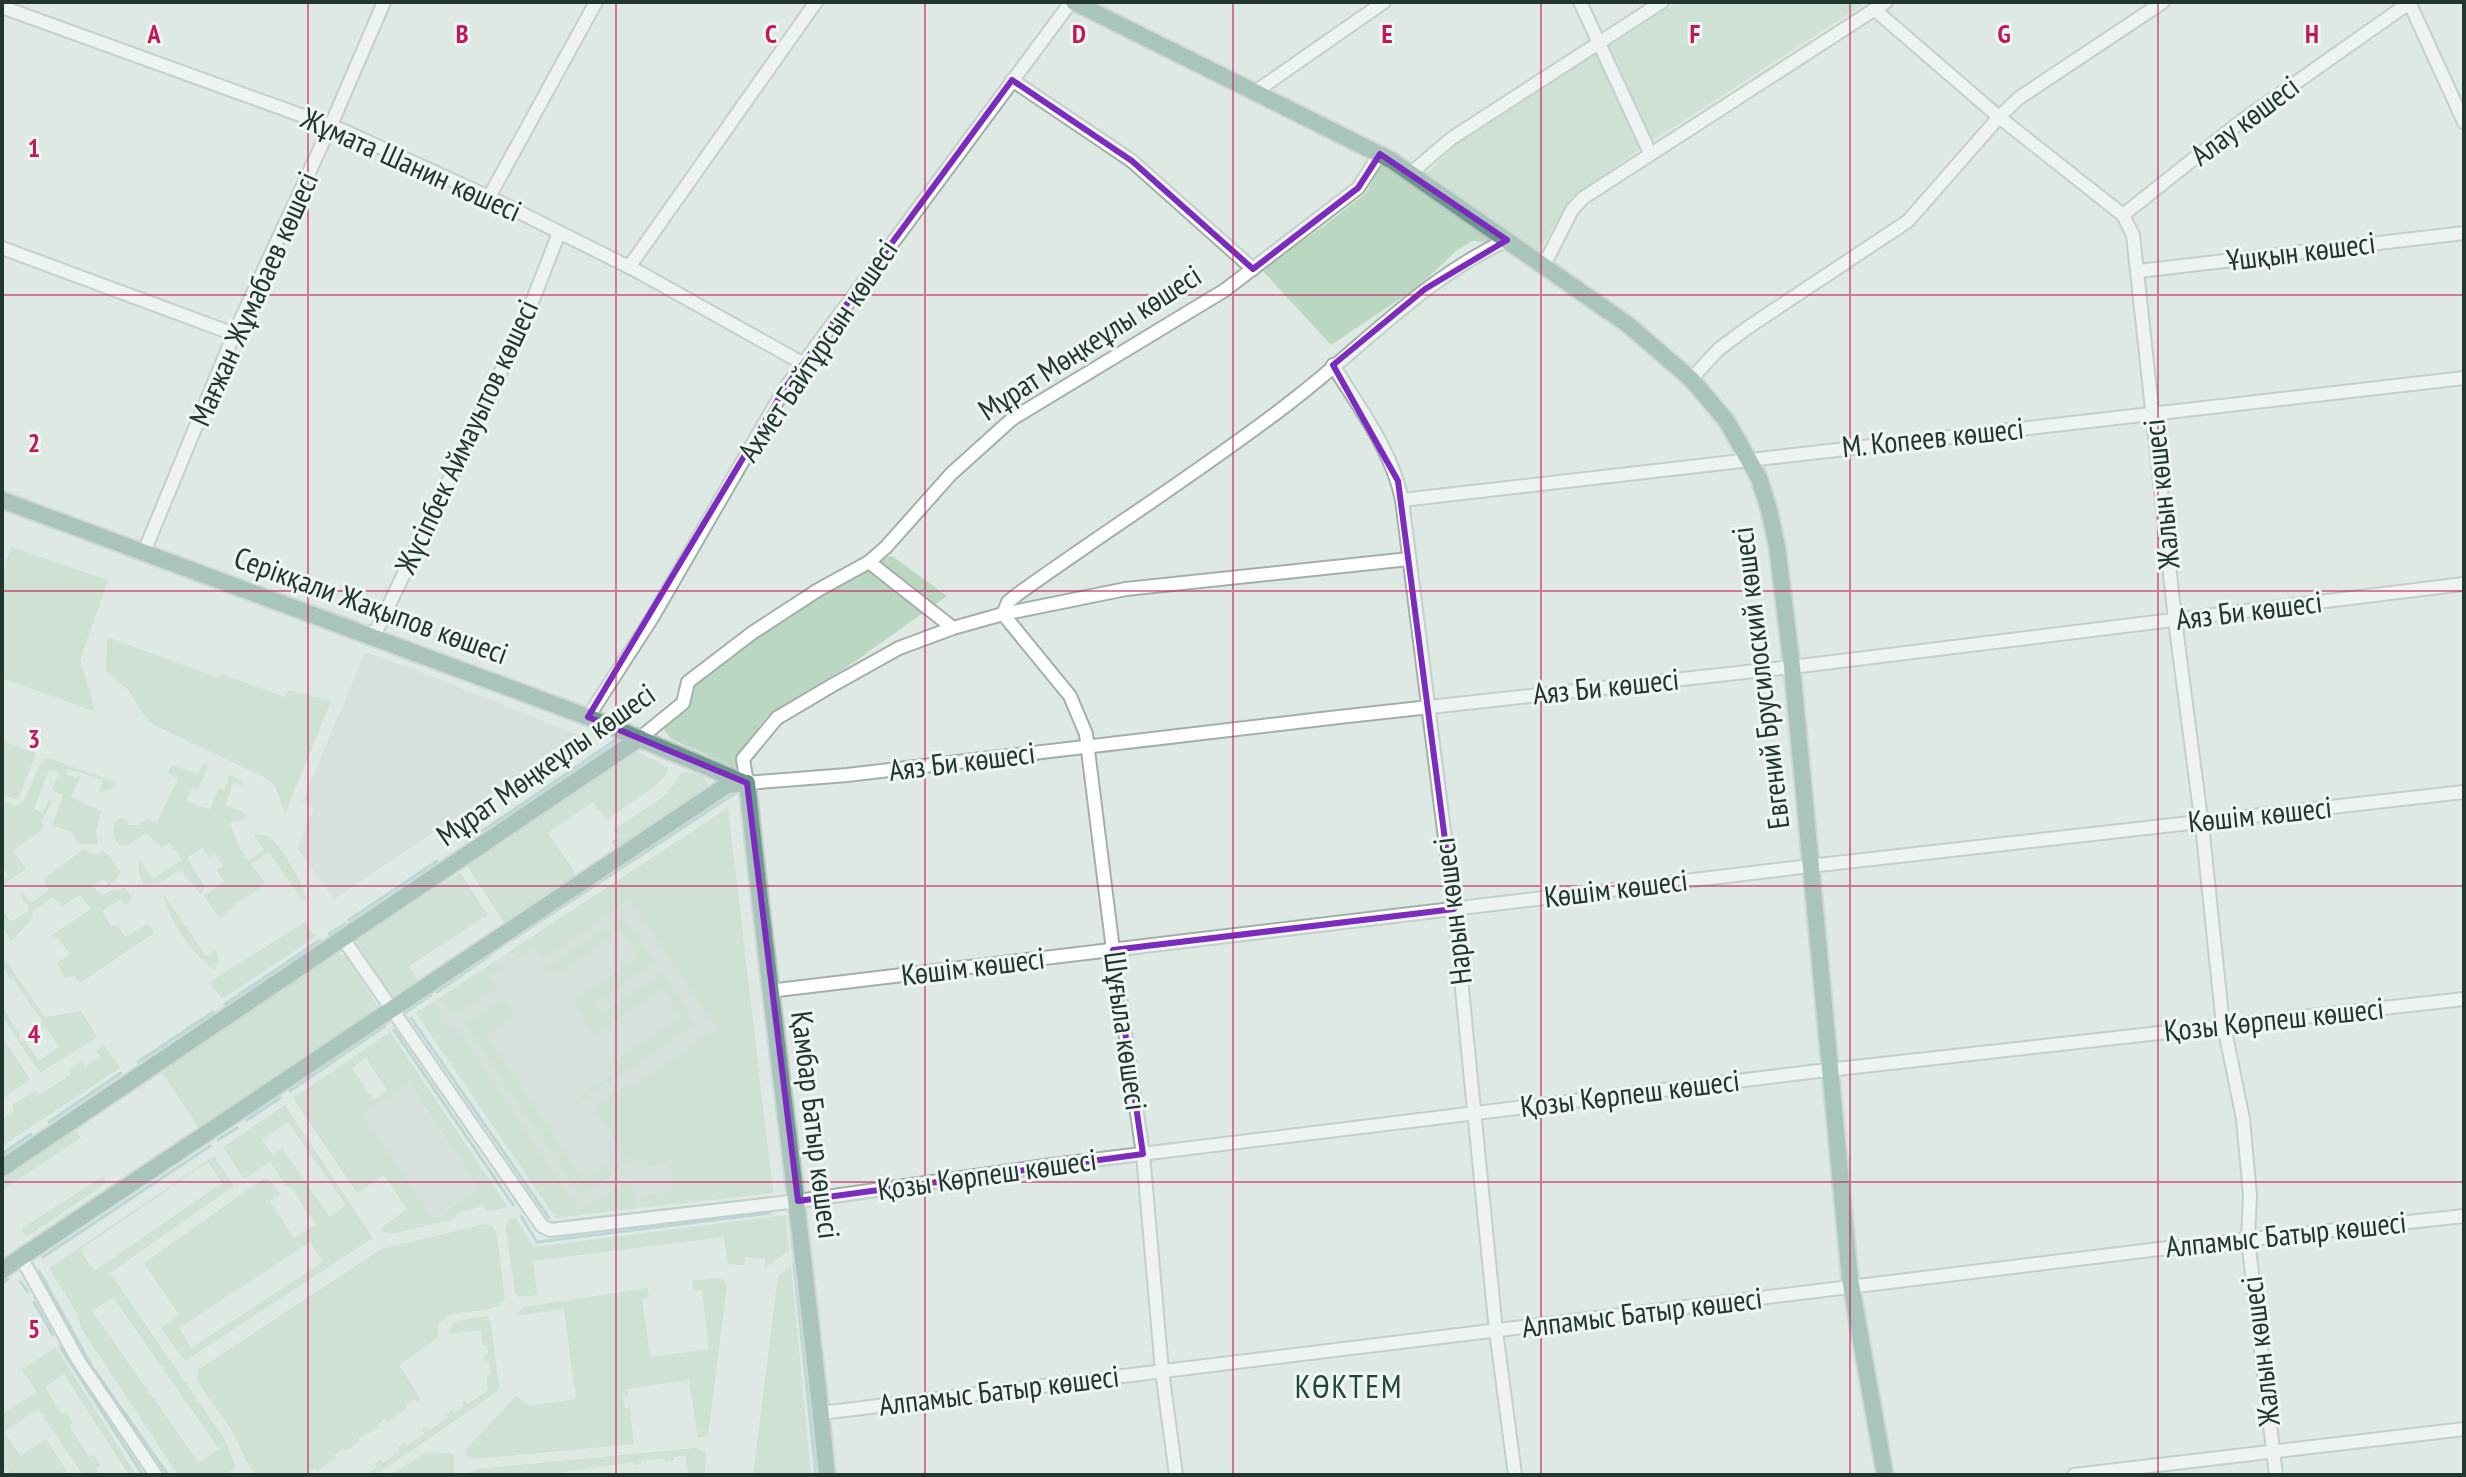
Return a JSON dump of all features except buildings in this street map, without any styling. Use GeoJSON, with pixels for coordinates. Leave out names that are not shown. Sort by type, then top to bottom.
{"type":"FeatureCollection","features":[{"type":"Feature","properties":{"kind":"main road","name":"Евгений Брусилоский көшесі"},"geometry":{"type":"LineString","coordinates":[[1072,2],[1380,154],[1411,173],[1627,324],[1691,379],[1726,420],[1749,459],[1759,478],[1772,522],[1792,667],[1851,1287],[1885,1475]]}},
{"type":"Feature","properties":{"kind":"main road","name":"Серікқали Жақыпов көшесі"},"geometry":{"type":"LineString","coordinates":[[2,500],[588,717],[747,783]]}},
{"type":"Feature","properties":{"kind":"main road","name":"Мұрат Мөңкеұлы көшесі"},"geometry":{"type":"LineString","coordinates":[[2,1168],[640,738]]}},
{"type":"Feature","properties":{"kind":"main road"},"geometry":{"type":"LineString","coordinates":[[715,793],[720,781],[718,771]]}},
{"type":"Feature","properties":{"kind":"main road"},"geometry":{"type":"LineString","coordinates":[[2,1270],[727,785],[747,783]]}},
{"type":"Feature","properties":{"kind":"main road","name":"Қамбар Батыр көшесі"},"geometry":{"type":"LineString","coordinates":[[747,783],[769,991],[798,1201],[827,1475]]}},
{"type":"Feature","properties":{"kind":"street","name":"Мағжан Жұмабаев көшесі"},"geometry":{"type":"LineString","coordinates":[[144,552],[234,334],[384,2]]}},
{"type":"Feature","properties":{"kind":"street"},"geometry":{"type":"LineString","coordinates":[[489,197],[596,2]]}},
{"type":"Feature","properties":{"kind":"street"},"geometry":{"type":"LineString","coordinates":[[629,267],[816,2]]}},
{"type":"Feature","properties":{"kind":"street","name":"Ахмет Байтұрсын көшесі"},"geometry":{"type":"LineString","coordinates":[[588,717],[652,618],[744,455],[802,363],[1072,2]]}},
{"type":"Feature","properties":{"kind":"street"},"geometry":{"type":"LineString","coordinates":[[1255,92],[1384,2]]}},
{"type":"Feature","properties":{"kind":"street"},"geometry":{"type":"LineString","coordinates":[[1580,2],[1650,153]]}},
{"type":"Feature","properties":{"kind":"street"},"geometry":{"type":"LineString","coordinates":[[1411,173],[1452,138],[1662,2]]}},
{"type":"Feature","properties":{"kind":"street"},"geometry":{"type":"LineString","coordinates":[[1691,379],[1719,349],[1750,326],[1908,221],[2019,98],[2163,2]]}},
{"type":"Feature","properties":{"kind":"street"},"geometry":{"type":"LineString","coordinates":[[2409,3],[2464,122]]}},
{"type":"Feature","properties":{"kind":"street","name":"Алау көшесі"},"geometry":{"type":"LineString","coordinates":[[2123,215],[2240,122],[2409,3]]}},
{"type":"Feature","properties":{"kind":"street"},"geometry":{"type":"LineString","coordinates":[[1544,265],[1577,203],[1881,6],[1999,117],[2123,215]]}},
{"type":"Feature","properties":{"kind":"street","name":"Жұмата Шанин көшесі"},"geometry":{"type":"LineString","coordinates":[[2,7],[331,125],[489,197],[629,267],[802,363]]}},
{"type":"Feature","properties":{"kind":"street"},"geometry":{"type":"LineString","coordinates":[[1012,80],[1132,161],[1253,269]]}},
{"type":"Feature","properties":{"kind":"street","name":"Мұрат Мөңкеұлы көшесі"},"geometry":{"type":"LineString","coordinates":[[640,738],[683,703],[688,682],[752,633],[805,598],[869,562],[951,474],[1012,419],[1225,290],[1358,188],[1380,154]]}},
{"type":"Feature","properties":{"kind":"street","name":"Жалын көшесі"},"geometry":{"type":"LineString","coordinates":[[2123,215],[2133,235],[2139,271],[2175,620],[2223,1026],[2243,1119],[2250,1195],[2248,1240],[2276,1475]]}},
{"type":"Feature","properties":{"kind":"street","name":"Жүсіпбек Аймауытов көшесі"},"geometry":{"type":"LineString","coordinates":[[367,634],[377,630],[523,325],[559,233]]}},
{"type":"Feature","properties":{"kind":"street","name":"Ұшқын көшесі"},"geometry":{"type":"LineString","coordinates":[[2139,271],[2464,233]]}},
{"type":"Feature","properties":{"kind":"street"},"geometry":{"type":"LineString","coordinates":[[1003,614],[1008,602],[1018,594],[1290,403],[1425,289],[1472,258],[1507,240]]}},
{"type":"Feature","properties":{"kind":"street"},"geometry":{"type":"LineString","coordinates":[[2,248],[234,334]]}},
{"type":"Feature","properties":{"kind":"street","name":"Нарын көшесі"},"geometry":{"type":"LineString","coordinates":[[1333,365],[1386,454],[1398,481],[1402,500],[1454,909],[1496,1331],[1515,1475]]}},
{"type":"Feature","properties":{"kind":"street","name":"М. Копеев көшесі"},"geometry":{"type":"LineString","coordinates":[[1402,500],[2464,378]]}},
{"type":"Feature","properties":{"kind":"street"},"geometry":{"type":"LineString","coordinates":[[747,783],[743,759],[777,718],[899,648],[953,628],[1003,614],[1126,589],[1409,559]]}},
{"type":"Feature","properties":{"kind":"street"},"geometry":{"type":"LineString","coordinates":[[869,562],[953,628]]}},
{"type":"Feature","properties":{"kind":"street","name":"Аяз Би көшесі"},"geometry":{"type":"LineString","coordinates":[[747,783],[847,775],[1792,667],[2464,584]]}},
{"type":"Feature","properties":{"kind":"street","name":"Шұғыла көшесі"},"geometry":{"type":"LineString","coordinates":[[1003,614],[1070,696],[1089,746],[1113,950],[1143,1154],[1162,1371],[1176,1475]]}},
{"type":"Feature","properties":{"kind":"street","name":"Көшім көшесі"},"geometry":{"type":"LineString","coordinates":[[769,991],[2201,820],[2464,792]]}},
{"type":"Feature","properties":{"kind":"street"},"geometry":{"type":"LineString","coordinates":[[336,945],[391,1009]]}},
{"type":"Feature","properties":{"kind":"street","name":"Қозы Көрпеш көшесі"},"geometry":{"type":"LineString","coordinates":[[391,1009],[546,1229],[798,1201],[1143,1154],[1831,1070],[2464,999]]}},
{"type":"Feature","properties":{"kind":"street","name":"Алпамыс Батыр көшесі"},"geometry":{"type":"LineString","coordinates":[[821,1413],[1851,1287],[2464,1216]]}},
{"type":"Feature","properties":{"kind":"street"},"geometry":{"type":"LineString","coordinates":[[21,1257],[78,1360],[156,1475]]}},
{"type":"Feature","properties":{"kind":"street"},"geometry":{"type":"LineString","coordinates":[[2074,1475],[2464,1429]]}},
{"type":"Feature","properties":{"kind":"highlighted area"},"geometry":{"type":"Polygon","coordinates":[[[1012,80],[1132,161],[1253,269],[1358,188],[1380,154],[1507,240],[1425,289],[1333,365],[1398,481],[1454,909],[1113,950],[1143,1154],[798,1201],[747,783],[588,717],[785,388],[1012,80]]]}},
{"type":"Feature","properties":{"kind":"shaded area"},"geometry":{"type":"Polygon","coordinates":[[[365,652],[579,735],[334,899],[297,848],[314,808],[302,802],[365,652]]]}},
{"type":"Feature","properties":{"kind":"shaded area"},"geometry":{"type":"Polygon","coordinates":[[[728,808],[773,1193],[556,1218],[416,1013],[728,808]]]}},
{"type":"Feature","properties":{"kind":"shaded area"},"geometry":{"type":"Polygon","coordinates":[[[408,1083],[479,1188],[433,1220],[361,1114],[408,1083]]]}},
{"type":"Feature","properties":{"kind":"green space"},"geometry":{"type":"Polygon","coordinates":[[[1678,2],[1867,2],[1646,145],[1571,198],[1538,253],[1426,174],[1455,145],[1678,2]]]}},
{"type":"Feature","properties":{"kind":"green space"},"geometry":{"type":"Polygon","coordinates":[[[1381,163],[1494,242],[1472,241],[1457,250],[1419,286],[1331,345],[1261,269],[1366,193],[1381,163]]]}},
{"type":"Feature","properties":{"kind":"green space"},"geometry":{"type":"Polygon","coordinates":[[[11,547],[108,580],[80,660],[96,712],[2,678],[2,573],[11,547]]]}},
{"type":"Feature","properties":{"kind":"green space"},"geometry":{"type":"Polygon","coordinates":[[[892,556],[947,596],[844,669],[767,716],[738,756],[740,770],[671,739],[658,722],[682,703],[688,682],[869,562],[892,556]]]}},
{"type":"Feature","properties":{"kind":"green space"},"geometry":{"type":"Polygon","coordinates":[[[107,637],[216,677],[221,674],[285,697],[289,690],[331,701],[285,814],[275,786],[268,779],[154,725],[129,691],[106,671],[107,637]]]}},
{"type":"Feature","properties":{"kind":"green space"},"geometry":{"type":"Polygon","coordinates":[[[2,741],[36,753],[18,800],[2,794],[2,741]]]}},
{"type":"Feature","properties":{"kind":"green space"},"geometry":{"type":"Polygon","coordinates":[[[638,752],[668,767],[668,772],[655,786],[606,820],[593,802],[548,833],[573,869],[575,881],[507,927],[467,866],[638,752]]]}},
{"type":"Feature","properties":{"kind":"green space"},"geometry":{"type":"Polygon","coordinates":[[[48,758],[116,782],[116,786],[98,794],[103,780],[68,769],[66,774],[75,778],[81,775],[71,797],[101,811],[96,833],[98,846],[78,844],[72,832],[52,825],[63,795],[52,790],[59,773],[49,769],[34,809],[43,813],[48,800],[53,801],[41,821],[44,829],[13,850],[26,869],[2,885],[2,880],[8,876],[2,866],[2,801],[16,806],[24,800],[42,760],[48,758]]]}},
{"type":"Feature","properties":{"kind":"green space"},"geometry":{"type":"Polygon","coordinates":[[[204,764],[208,766],[198,790],[192,788],[187,799],[210,809],[219,788],[224,791],[229,775],[241,780],[244,786],[234,782],[225,805],[245,813],[245,819],[230,823],[239,847],[249,861],[264,850],[254,836],[269,837],[292,868],[307,903],[269,852],[251,864],[264,881],[263,886],[220,919],[204,896],[224,882],[217,870],[223,866],[215,854],[209,858],[202,848],[187,858],[205,888],[201,895],[181,870],[157,884],[145,885],[139,873],[140,860],[153,879],[182,860],[170,843],[161,847],[146,833],[121,846],[114,834],[116,820],[123,818],[128,821],[127,825],[139,825],[147,819],[157,822],[178,779],[168,773],[172,765],[197,774],[204,764]]]}},
{"type":"Feature","properties":{"kind":"green space"},"geometry":{"type":"Polygon","coordinates":[[[684,771],[703,776],[708,783],[707,788],[619,850],[611,842],[618,837],[613,830],[663,797],[684,771]]]}},
{"type":"Feature","properties":{"kind":"green space"},"geometry":{"type":"Polygon","coordinates":[[[728,808],[773,1193],[643,1207],[641,1196],[673,1192],[669,1163],[633,1167],[593,1108],[628,1085],[631,1088],[717,1028],[629,900],[543,959],[535,947],[517,959],[512,950],[728,808]]]}},
{"type":"Feature","properties":{"kind":"green space"},"geometry":{"type":"Polygon","coordinates":[[[84,849],[95,855],[102,851],[108,854],[120,872],[109,886],[103,879],[93,886],[102,895],[125,887],[132,899],[125,905],[121,899],[102,911],[111,926],[117,925],[125,937],[148,924],[154,933],[80,983],[74,976],[65,978],[57,963],[70,954],[57,938],[50,936],[91,909],[80,895],[61,907],[53,897],[32,912],[33,918],[11,941],[2,927],[2,909],[11,922],[30,910],[21,896],[23,893],[31,903],[49,890],[43,879],[84,849]]]}},
{"type":"Feature","properties":{"kind":"green space"},"geometry":{"type":"Polygon","coordinates":[[[460,873],[488,915],[409,966],[421,985],[397,999],[393,997],[358,946],[358,939],[460,873]]]}},
{"type":"Feature","properties":{"kind":"green space"},"geometry":{"type":"Polygon","coordinates":[[[164,895],[206,956],[216,950],[219,961],[215,969],[182,935],[164,895]]]}},
{"type":"Feature","properties":{"kind":"green space"},"geometry":{"type":"Polygon","coordinates":[[[620,919],[625,919],[655,962],[595,1004],[601,1014],[662,972],[696,1024],[578,1103],[619,1167],[583,1194],[577,1191],[465,1025],[504,998],[516,1015],[487,1036],[583,1179],[613,1160],[574,1101],[618,1071],[613,1063],[681,1017],[663,989],[594,1035],[572,1002],[639,956],[621,929],[554,976],[548,967],[620,919]]]}},
{"type":"Feature","properties":{"kind":"green space"},"geometry":{"type":"Polygon","coordinates":[[[305,922],[315,937],[222,999],[209,982],[305,922]]]}},
{"type":"Feature","properties":{"kind":"green space"},"geometry":{"type":"Polygon","coordinates":[[[339,953],[346,956],[380,1010],[235,1104],[232,1111],[201,1131],[161,1071],[339,953]]]}},
{"type":"Feature","properties":{"kind":"green space"},"geometry":{"type":"Polygon","coordinates":[[[2,955],[45,1017],[81,1011],[97,1037],[40,1073],[2,1016],[2,1006],[22,1042],[24,1040],[39,1061],[59,1047],[46,1028],[43,1029],[42,1021],[10,979],[2,963],[2,955]]]}},
{"type":"Feature","properties":{"kind":"green space"},"geometry":{"type":"Polygon","coordinates":[[[499,959],[504,966],[489,976],[498,988],[459,1013],[451,1013],[441,997],[499,959]]]}},
{"type":"Feature","properties":{"kind":"green space"},"geometry":{"type":"Polygon","coordinates":[[[434,1001],[447,1021],[460,1031],[579,1210],[627,1181],[633,1185],[636,1208],[556,1218],[416,1013],[434,1001]]]}},
{"type":"Feature","properties":{"kind":"green space"},"geometry":{"type":"Polygon","coordinates":[[[390,1032],[508,1207],[487,1212],[483,1206],[457,1213],[454,1219],[392,1234],[383,1231],[381,1228],[407,1209],[384,1175],[357,1193],[293,1098],[390,1032]],[[366,1058],[352,1068],[373,1100],[387,1090],[366,1058]],[[409,1083],[362,1115],[434,1220],[479,1188],[409,1083]]]}},
{"type":"Feature","properties":{"kind":"green space"},"geometry":{"type":"Polygon","coordinates":[[[2,1037],[30,1079],[2,1099],[2,1037]]]}},
{"type":"Feature","properties":{"kind":"green space"},"geometry":{"type":"Polygon","coordinates":[[[104,1045],[120,1068],[2,1146],[2,1119],[14,1111],[12,1105],[35,1091],[39,1095],[70,1075],[70,1068],[81,1061],[85,1066],[100,1056],[97,1050],[104,1045]]]}},
{"type":"Feature","properties":{"kind":"green space"},"geometry":{"type":"Polygon","coordinates":[[[285,1105],[373,1238],[185,1361],[161,1328],[179,1315],[144,1263],[264,1178],[269,1179],[280,1194],[270,1201],[294,1238],[316,1225],[270,1162],[244,1179],[223,1147],[285,1105]],[[288,1122],[262,1140],[273,1155],[282,1148],[330,1217],[346,1205],[288,1122]],[[310,1242],[179,1328],[191,1348],[323,1262],[310,1242]]]}},
{"type":"Feature","properties":{"kind":"green space"},"geometry":{"type":"Polygon","coordinates":[[[75,1129],[82,1140],[79,1139],[2,1190],[2,1178],[75,1129]]]}},
{"type":"Feature","properties":{"kind":"green space"},"geometry":{"type":"Polygon","coordinates":[[[214,1156],[234,1186],[110,1273],[225,1440],[236,1468],[225,1475],[178,1475],[81,1328],[78,1315],[49,1268],[214,1156]],[[208,1162],[80,1250],[94,1271],[222,1183],[208,1162]],[[113,1297],[92,1311],[199,1463],[219,1449],[113,1297]]]}},
{"type":"Feature","properties":{"kind":"green space"},"geometry":{"type":"Polygon","coordinates":[[[103,1176],[106,1183],[27,1237],[21,1229],[103,1176]]]}},
{"type":"Feature","properties":{"kind":"green space"},"geometry":{"type":"Polygon","coordinates":[[[786,1215],[789,1251],[765,1268],[765,1259],[745,1257],[744,1265],[728,1264],[724,1237],[533,1261],[537,1295],[519,1297],[515,1292],[506,1231],[511,1218],[515,1217],[534,1247],[786,1215]]]}},
{"type":"Feature","properties":{"kind":"green space"},"geometry":{"type":"Polygon","coordinates":[[[485,1224],[492,1226],[497,1235],[505,1300],[489,1309],[461,1312],[445,1318],[438,1325],[438,1338],[399,1365],[421,1399],[417,1402],[414,1399],[388,1422],[385,1419],[377,1425],[379,1428],[358,1438],[360,1441],[334,1455],[336,1458],[318,1471],[315,1468],[305,1475],[256,1475],[233,1432],[197,1381],[198,1370],[381,1249],[485,1224]]]}},
{"type":"Feature","properties":{"kind":"green space"},"geometry":{"type":"Polygon","coordinates":[[[791,1267],[811,1475],[753,1475],[777,1281],[780,1274],[791,1267]]]}},
{"type":"Feature","properties":{"kind":"green space"},"geometry":{"type":"Polygon","coordinates":[[[717,1278],[727,1285],[708,1436],[698,1438],[689,1380],[627,1389],[628,1396],[623,1397],[625,1408],[630,1407],[634,1444],[475,1459],[467,1456],[465,1452],[468,1447],[516,1396],[529,1406],[576,1399],[564,1309],[516,1316],[523,1307],[648,1288],[649,1297],[642,1298],[650,1357],[709,1349],[702,1290],[694,1290],[692,1281],[717,1278]]]}},
{"type":"Feature","properties":{"kind":"green space"},"geometry":{"type":"Polygon","coordinates":[[[487,1316],[491,1323],[498,1391],[376,1475],[366,1475],[377,1467],[374,1464],[380,1460],[383,1463],[400,1451],[398,1447],[404,1443],[407,1446],[424,1434],[422,1430],[427,1427],[430,1430],[448,1418],[446,1414],[451,1410],[454,1413],[463,1407],[461,1403],[465,1401],[468,1404],[488,1390],[487,1376],[491,1375],[489,1361],[485,1361],[487,1345],[483,1345],[481,1330],[450,1334],[449,1330],[456,1321],[487,1316]]]}},
{"type":"Feature","properties":{"kind":"green space"},"geometry":{"type":"Polygon","coordinates":[[[56,1347],[136,1475],[129,1475],[64,1374],[45,1387],[62,1414],[66,1412],[73,1422],[69,1426],[89,1457],[94,1455],[100,1465],[96,1468],[101,1475],[83,1475],[38,1409],[4,1432],[20,1456],[46,1439],[69,1475],[12,1475],[8,1470],[2,1474],[2,1414],[37,1392],[22,1370],[56,1347]]]}},
{"type":"Feature","properties":{"kind":"green space"},"geometry":{"type":"Polygon","coordinates":[[[695,1448],[706,1453],[705,1475],[688,1475],[685,1456],[674,1457],[674,1460],[666,1461],[665,1458],[634,1465],[633,1462],[544,1475],[466,1475],[477,1469],[695,1448]]]}},
{"type":"Feature","properties":{"kind":"green space"},"geometry":{"type":"Polygon","coordinates":[[[427,1452],[454,1454],[454,1475],[391,1475],[427,1452]]]}},
{"type":"Feature","properties":{"kind":"waterway"},"geometry":{"type":"LineString","coordinates":[[274,592],[357,622]]}},
{"type":"Feature","properties":{"kind":"waterway"},"geometry":{"type":"LineString","coordinates":[[389,635],[413,644]]}},
{"type":"Feature","properties":{"kind":"waterway"},"geometry":{"type":"LineString","coordinates":[[468,841],[620,737]]}},
{"type":"Feature","properties":{"kind":"waterway"},"geometry":{"type":"LineString","coordinates":[[513,939],[740,790]]}},
{"type":"Feature","properties":{"kind":"waterway"},"geometry":{"type":"LineString","coordinates":[[349,920],[437,861]]}},
{"type":"Feature","properties":{"kind":"waterway"},"geometry":{"type":"LineString","coordinates":[[329,934],[345,924]]}},
{"type":"Feature","properties":{"kind":"waterway"},"geometry":{"type":"LineString","coordinates":[[225,1004],[320,940]]}},
{"type":"Feature","properties":{"kind":"waterway"},"geometry":{"type":"LineString","coordinates":[[437,992],[490,955]]}},
{"type":"Feature","properties":{"kind":"waterway"},"geometry":{"type":"LineString","coordinates":[[406,1012],[431,995]]}},
{"type":"Feature","properties":{"kind":"waterway"},"geometry":{"type":"LineString","coordinates":[[138,1062],[213,1012]]}},
{"type":"Feature","properties":{"kind":"waterway"},"geometry":{"type":"LineString","coordinates":[[411,1018],[549,1218]]}},
{"type":"Feature","properties":{"kind":"waterway"},"geometry":{"type":"LineString","coordinates":[[290,1091],[385,1026]]}},
{"type":"Feature","properties":{"kind":"waterway"},"geometry":{"type":"LineString","coordinates":[[394,1030],[513,1205]]}},
{"type":"Feature","properties":{"kind":"waterway"},"geometry":{"type":"LineString","coordinates":[[49,1122],[121,1073]]}},
{"type":"Feature","properties":{"kind":"waterway"},"geometry":{"type":"LineString","coordinates":[[247,1120],[280,1098]]}},
{"type":"Feature","properties":{"kind":"waterway"},"geometry":{"type":"LineString","coordinates":[[218,1140],[237,1128]]}},
{"type":"Feature","properties":{"kind":"waterway"},"geometry":{"type":"LineString","coordinates":[[2,1154],[31,1134]]}},
{"type":"Feature","properties":{"kind":"waterway"},"geometry":{"type":"LineString","coordinates":[[43,1257],[210,1146]]}},
{"type":"Feature","properties":{"kind":"waterway"},"geometry":{"type":"LineString","coordinates":[[644,1212],[769,1198]]}},
{"type":"Feature","properties":{"kind":"waterway"},"geometry":{"type":"LineString","coordinates":[[552,1223],[635,1213]]}},
{"type":"Feature","properties":{"kind":"waterway"},"geometry":{"type":"LineString","coordinates":[[521,1216],[537,1242],[770,1213]]}},
{"type":"Feature","properties":{"kind":"waterway"},"geometry":{"type":"LineString","coordinates":[[791,1228],[793,1250]]}},
{"type":"Feature","properties":{"kind":"waterway"},"geometry":{"type":"LineString","coordinates":[[794,1264],[816,1475]]}},
{"type":"Feature","properties":{"kind":"waterway"},"geometry":{"type":"LineString","coordinates":[[39,1271],[91,1365],[168,1475]]}},
{"type":"Feature","properties":{"kind":"waterway"},"geometry":{"type":"LineString","coordinates":[[2,1283],[8,1279]]}},
{"type":"Feature","properties":{"kind":"waterway"},"geometry":{"type":"LineString","coordinates":[[21,1282],[28,1292]]}},
{"type":"Feature","properties":{"kind":"waterway"},"geometry":{"type":"LineString","coordinates":[[34,1302],[53,1335]]}},
{"type":"Feature","properties":{"kind":"waterway"},"geometry":{"type":"LineString","coordinates":[[60,1347],[143,1475]]}},
{"type":"Feature","properties":{"kind":"district","name":"КӨКТЕМ"},"geometry":{"type":"Point","coordinates":[1349,1387]}}]}
